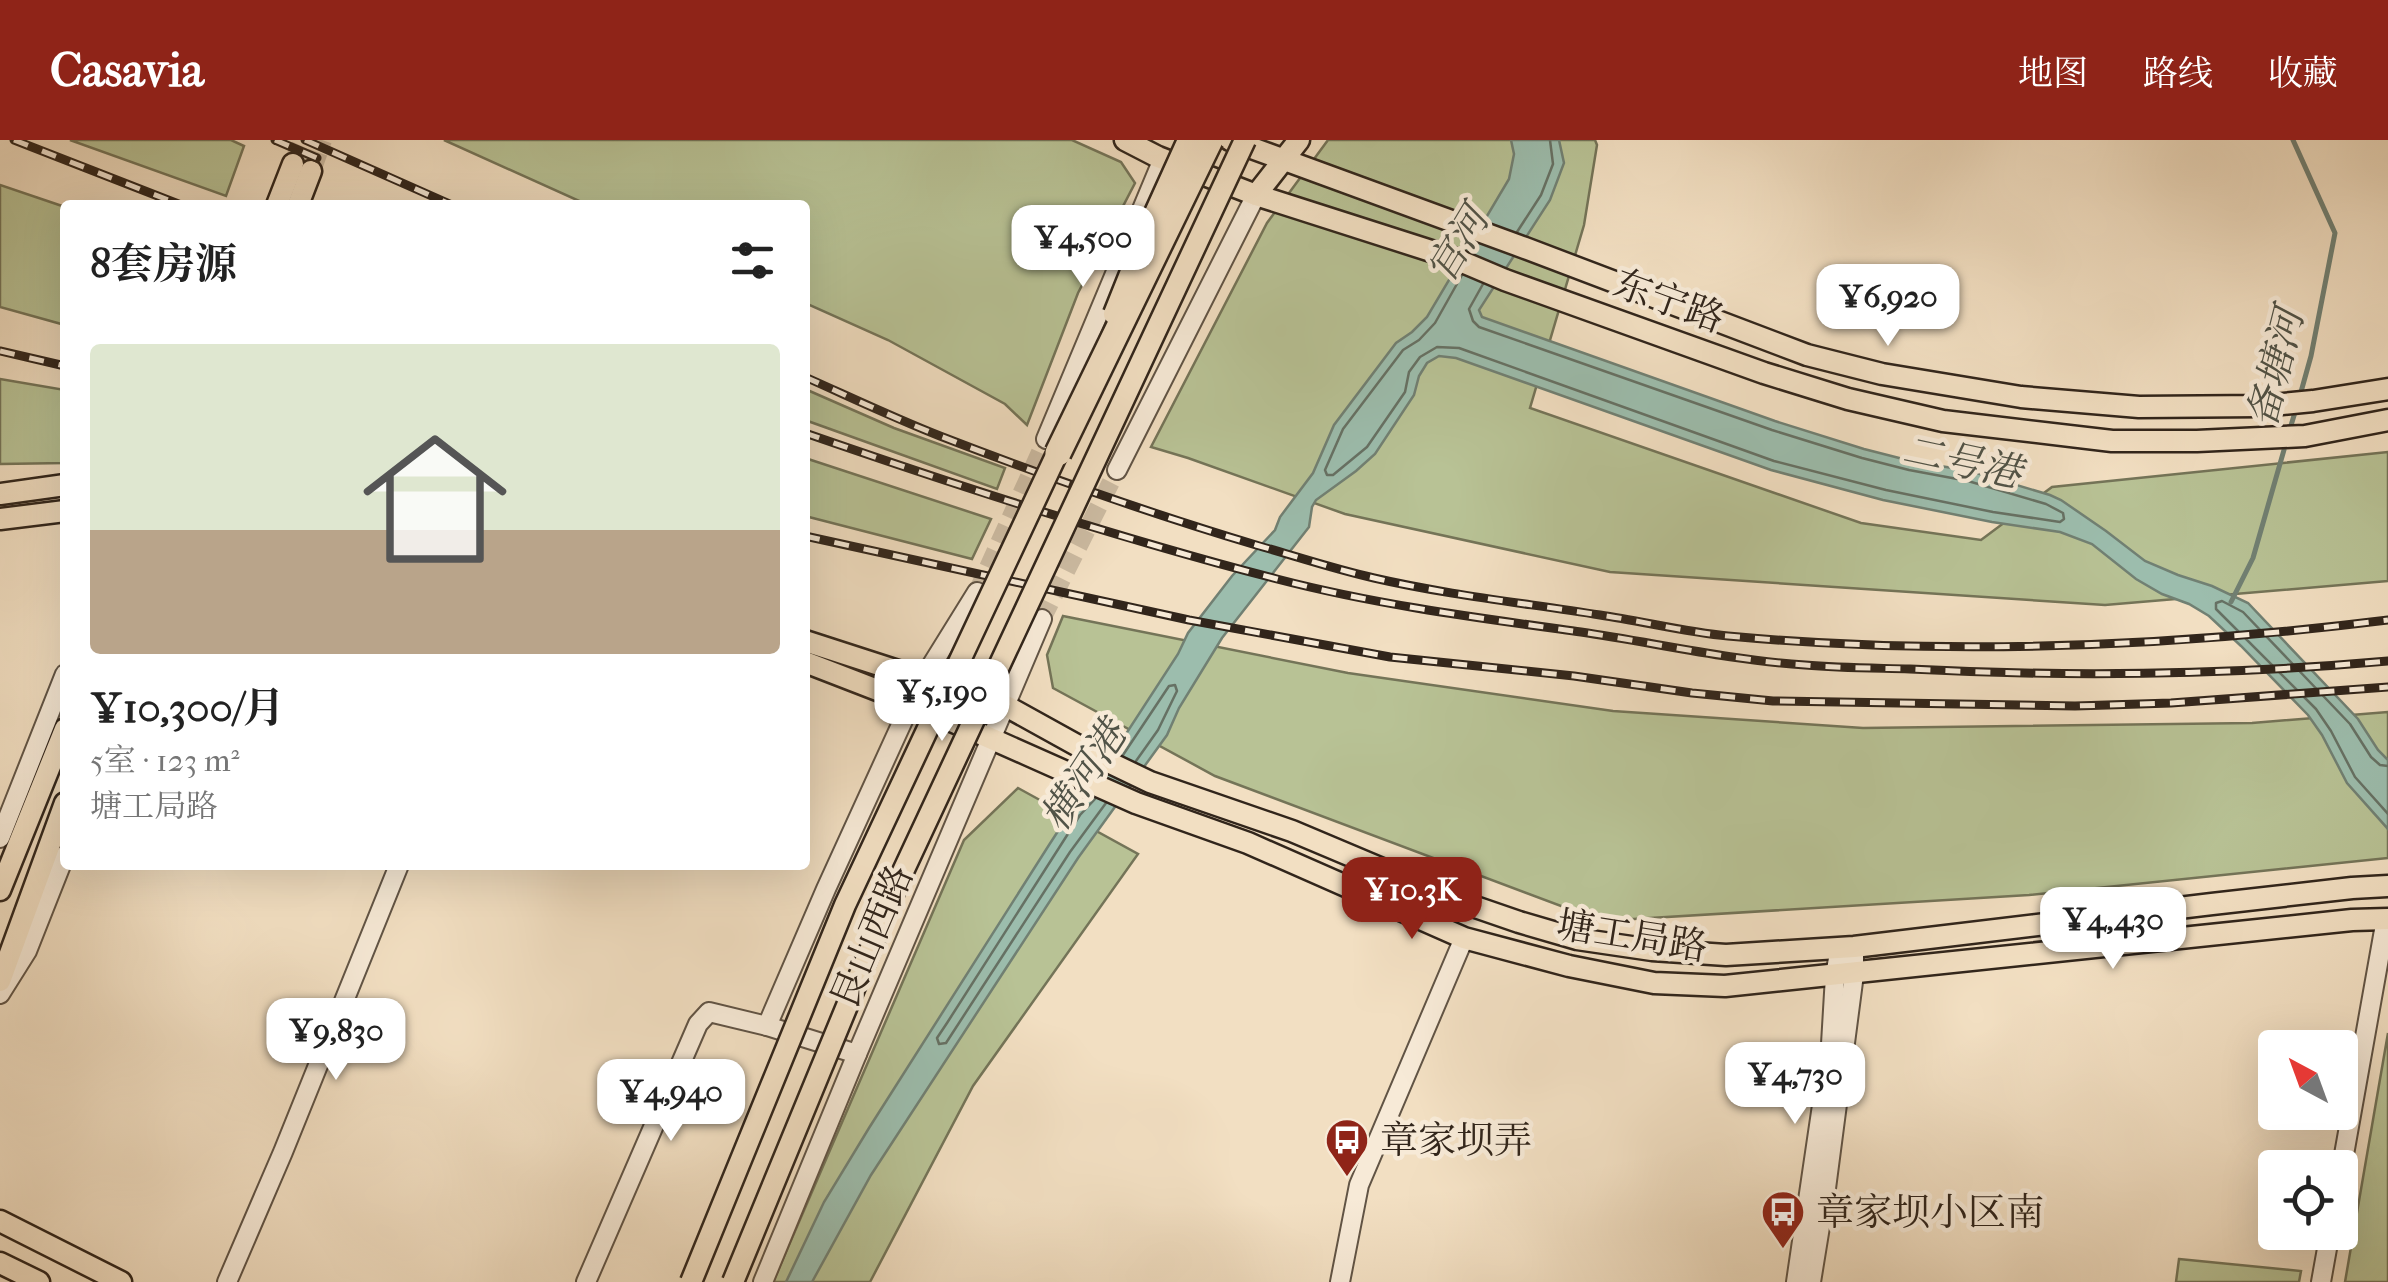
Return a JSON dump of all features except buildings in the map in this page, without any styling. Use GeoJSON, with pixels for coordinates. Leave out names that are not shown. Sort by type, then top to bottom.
{"type":"FeatureCollection","features":[{"type":"Feature","properties":{"kind":"highway"},"geometry":{"type":"LineString","coordinates":[[1052,446],[1210,140]]}},
{"type":"Feature","properties":{"kind":"main road","name":"东宁路"},"geometry":{"type":"LineString","coordinates":[[1125,140],[1167,150],[1256,194],[1453,258],[1764,373],[1848,399],[1943,421],[2112,441],[2197,441],[2305,436],[2388,420]]}},
{"type":"Feature","properties":{"kind":"main road"},"geometry":{"type":"LineString","coordinates":[[691,1282],[845,906],[1188,140]]}},
{"type":"Feature","properties":{"kind":"main road","name":"东宁路"},"geometry":{"type":"LineString","coordinates":[[1230,140],[1807,355],[1882,374],[2040,399],[2139,407],[2262,406],[2388,388]]}},
{"type":"Feature","properties":{"kind":"main road"},"geometry":{"type":"LineString","coordinates":[[733,1282],[898,880],[1245,140]]}},
{"type":"Feature","properties":{"kind":"main road"},"geometry":{"type":"LineString","coordinates":[[1256,194],[1299,140]]}},
{"type":"Feature","properties":{"kind":"main road"},"geometry":{"type":"LineString","coordinates":[[281,200],[302,167],[299,200]]}},
{"type":"Feature","properties":{"kind":"main road"},"geometry":{"type":"LineString","coordinates":[[0,494],[60,486]]}},
{"type":"Feature","properties":{"kind":"main road"},"geometry":{"type":"LineString","coordinates":[[0,519],[60,513]]}},
{"type":"Feature","properties":{"kind":"main road","name":"塘工局路"},"geometry":{"type":"LineString","coordinates":[[810,643],[1006,706],[1150,782],[1292,831],[1458,901],[1578,939],[1726,955],[1847,947],[2388,886]]}},
{"type":"Feature","properties":{"kind":"main road","name":"塘工局路"},"geometry":{"type":"LineString","coordinates":[[810,664],[911,703],[1136,803],[1248,843],[1464,938],[1569,966],[1654,983],[1725,986],[2387,918]]}},
{"type":"Feature","properties":{"kind":"main road"},"geometry":{"type":"LineString","coordinates":[[0,890],[60,741]]}},
{"type":"Feature","properties":{"kind":"main road"},"geometry":{"type":"LineString","coordinates":[[0,981],[60,817]]}},
{"type":"Feature","properties":{"kind":"main road"},"geometry":{"type":"LineString","coordinates":[[0,1220],[121,1282]]}},
{"type":"Feature","properties":{"kind":"main road"},"geometry":{"type":"LineString","coordinates":[[0,1262],[39,1282]]}},
{"type":"Feature","properties":{"kind":"street"},"geometry":{"type":"LineString","coordinates":[[1052,446],[1167,150]]}},
{"type":"Feature","properties":{"kind":"street"},"geometry":{"type":"LineString","coordinates":[[1117,470],[1256,194]]}},
{"type":"Feature","properties":{"kind":"street","name":"艮山西路"},"geometry":{"type":"LineString","coordinates":[[767,1026],[911,703],[976,592]]}},
{"type":"Feature","properties":{"kind":"street","name":"艮山西路"},"geometry":{"type":"LineString","coordinates":[[764,1282],[1042,619]]}},
{"type":"Feature","properties":{"kind":"street"},"geometry":{"type":"LineString","coordinates":[[0,838],[60,687]]}},
{"type":"Feature","properties":{"kind":"street"},"geometry":{"type":"LineString","coordinates":[[0,994],[27,951],[60,868]]}},
{"type":"Feature","properties":{"kind":"street"},"geometry":{"type":"LineString","coordinates":[[227,1282],[398,870]]}},
{"type":"Feature","properties":{"kind":"street"},"geometry":{"type":"LineString","coordinates":[[2345,1150],[2387,918]]}},
{"type":"Feature","properties":{"kind":"street"},"geometry":{"type":"LineString","coordinates":[[1340,1282],[1360,1185],[1464,938]]}},
{"type":"Feature","properties":{"kind":"street"},"geometry":{"type":"LineString","coordinates":[[1811,1282],[1840,1068],[1847,947]]}},
{"type":"Feature","properties":{"kind":"street"},"geometry":{"type":"LineString","coordinates":[[1796,1282],[1830,1044],[1845,975]]}},
{"type":"Feature","properties":{"kind":"street"},"geometry":{"type":"LineString","coordinates":[[586,1282],[698,1024],[709,1012],[857,1054]]}},
{"type":"Feature","properties":{"kind":"street"},"geometry":{"type":"LineString","coordinates":[[2322,1282],[2327,1250]]}},
{"type":"Feature","properties":{"kind":"shaded area"},"geometry":{"type":"Polygon","coordinates":[[[70,140],[231,140],[244,146],[226,196],[70,140]]]}},
{"type":"Feature","properties":{"kind":"shaded area"},"geometry":{"type":"Polygon","coordinates":[[[444,140],[1072,140],[1121,162],[1135,183],[1078,293],[1027,425],[1005,404],[888,340],[810,305],[810,200],[577,200],[444,140]]]}},
{"type":"Feature","properties":{"kind":"shaded area"},"geometry":{"type":"Polygon","coordinates":[[[1328,140],[1595,140],[1584,225],[1530,408],[1861,523],[1981,540],[2052,487],[2388,452],[2388,581],[2105,605],[1610,572],[1345,514],[1151,447],[1267,223],[1328,140]]]}},
{"type":"Feature","properties":{"kind":"shaded area"},"geometry":{"type":"Polygon","coordinates":[[[0,185],[60,205],[60,324],[0,307],[0,185]]]}},
{"type":"Feature","properties":{"kind":"shaded area"},"geometry":{"type":"Polygon","coordinates":[[[0,379],[60,389],[60,463],[0,464],[0,379]]]}},
{"type":"Feature","properties":{"kind":"shaded area"},"geometry":{"type":"Polygon","coordinates":[[[810,391],[894,428],[1005,468],[997,489],[810,422],[810,391]]]}},
{"type":"Feature","properties":{"kind":"shaded area"},"geometry":{"type":"Polygon","coordinates":[[[810,460],[991,519],[972,559],[810,517],[810,460]]]}},
{"type":"Feature","properties":{"kind":"shaded area"},"geometry":{"type":"Polygon","coordinates":[[[1063,616],[1348,673],[1613,711],[1863,728],[2252,723],[2388,712],[2388,858],[2029,895],[1601,921],[1215,776],[1053,688],[1047,655],[1063,616]]]}},
{"type":"Feature","properties":{"kind":"shaded area"},"geometry":{"type":"Polygon","coordinates":[[[1018,788],[1138,854],[973,1086],[870,1282],[773,1282],[964,840],[1018,788]]]}},
{"type":"Feature","properties":{"kind":"shaded area"},"geometry":{"type":"Polygon","coordinates":[[[2388,1033],[2388,1282],[2345,1282],[2351,1250],[2358,1250],[2358,1207],[2388,1033]]]}},
{"type":"Feature","properties":{"kind":"shaded area"},"geometry":{"type":"Polygon","coordinates":[[[2179,1259],[2301,1271],[2299,1282],[2176,1282],[2179,1259]]]}},
{"type":"Feature","properties":{"kind":"water"},"geometry":{"type":"Polygon","coordinates":[[[1511,140],[1559,140],[1564,163],[1550,200],[1479,310],[1482,317],[1864,449],[1970,471],[2050,495],[2145,561],[2248,603],[2358,719],[2388,760],[2388,829],[2347,783],[2308,715],[2241,646],[2209,616],[2136,579],[2092,544],[2060,532],[1883,500],[1771,470],[1456,358],[1439,356],[1427,363],[1414,395],[1375,454],[1316,500],[1309,527],[1222,638],[1167,735],[1078,858],[871,1175],[812,1282],[786,1282],[824,1202],[869,1128],[1188,633],[1232,576],[1275,530],[1280,517],[1313,473],[1334,425],[1396,343],[1427,317],[1509,179],[1514,154],[1511,140]]]}},
{"type":"Feature","properties":{"kind":"waterway","name":"备塘河"},"geometry":{"type":"LineString","coordinates":[[2293,140],[2335,233],[2299,399]]}},
{"type":"Feature","properties":{"kind":"waterway","name":"备塘河"},"geometry":{"type":"LineString","coordinates":[[2289,432],[2296,409]]}},
{"type":"Feature","properties":{"kind":"waterway","name":"备塘河"},"geometry":{"type":"LineString","coordinates":[[2231,602],[2253,558],[2286,443]]}},
{"type":"Feature","properties":{"kind":"tunnel"},"geometry":{"type":"LineString","coordinates":[[293,164],[304,140]]}},
{"type":"Feature","properties":{"kind":"tunnel"},"geometry":{"type":"LineString","coordinates":[[311,171],[322,140]]}},
{"type":"Feature","properties":{"kind":"tunnel"},"geometry":{"type":"LineString","coordinates":[[977,592],[1046,439]]}},
{"type":"Feature","properties":{"kind":"tunnel"},"geometry":{"type":"LineString","coordinates":[[1042,619],[1117,470]]}},
{"type":"Feature","properties":{"kind":"railway"},"geometry":{"type":"LineString","coordinates":[[14,140],[168,200]]}},
{"type":"Feature","properties":{"kind":"railway"},"geometry":{"type":"LineString","coordinates":[[275,140],[317,158]]}},
{"type":"Feature","properties":{"kind":"railway"},"geometry":{"type":"LineString","coordinates":[[305,140],[441,200]]}},
{"type":"Feature","properties":{"kind":"railway"},"geometry":{"type":"LineString","coordinates":[[0,351],[60,365]]}},
{"type":"Feature","properties":{"kind":"railway"},"geometry":{"type":"LineString","coordinates":[[810,379],[923,429],[1057,480],[1329,567],[1430,589],[1696,632],[1893,646],[2059,646],[2224,637],[2388,620]]}},
{"type":"Feature","properties":{"kind":"railway"},"geometry":{"type":"LineString","coordinates":[[810,435],[1099,529],[1315,588],[1428,610],[1721,655],[1831,667],[2090,674],[2209,672],[2388,661]]}},
{"type":"Feature","properties":{"kind":"railway"},"geometry":{"type":"LineString","coordinates":[[810,537],[1189,620],[1390,657],[1773,701],[2075,706],[2388,687]]}},
{"type":"Feature","properties":{"kind":"place","name":"章家坝弄"},"geometry":{"type":"Point","coordinates":[1347,1178]}},
{"type":"Feature","properties":{"kind":"place","name":"章家坝小区南"},"geometry":{"type":"Point","coordinates":[1783,1250]}},
{"type":"Feature","properties":{"kind":"water label","name":"官河"},"geometry":{"type":"Point","coordinates":[1458,245]}},
{"type":"Feature","properties":{"kind":"water label","name":"二号港"},"geometry":{"type":"Point","coordinates":[1962,462]}},
{"type":"Feature","properties":{"kind":"water label","name":"横河港"},"geometry":{"type":"Point","coordinates":[1084,776]}}]}
